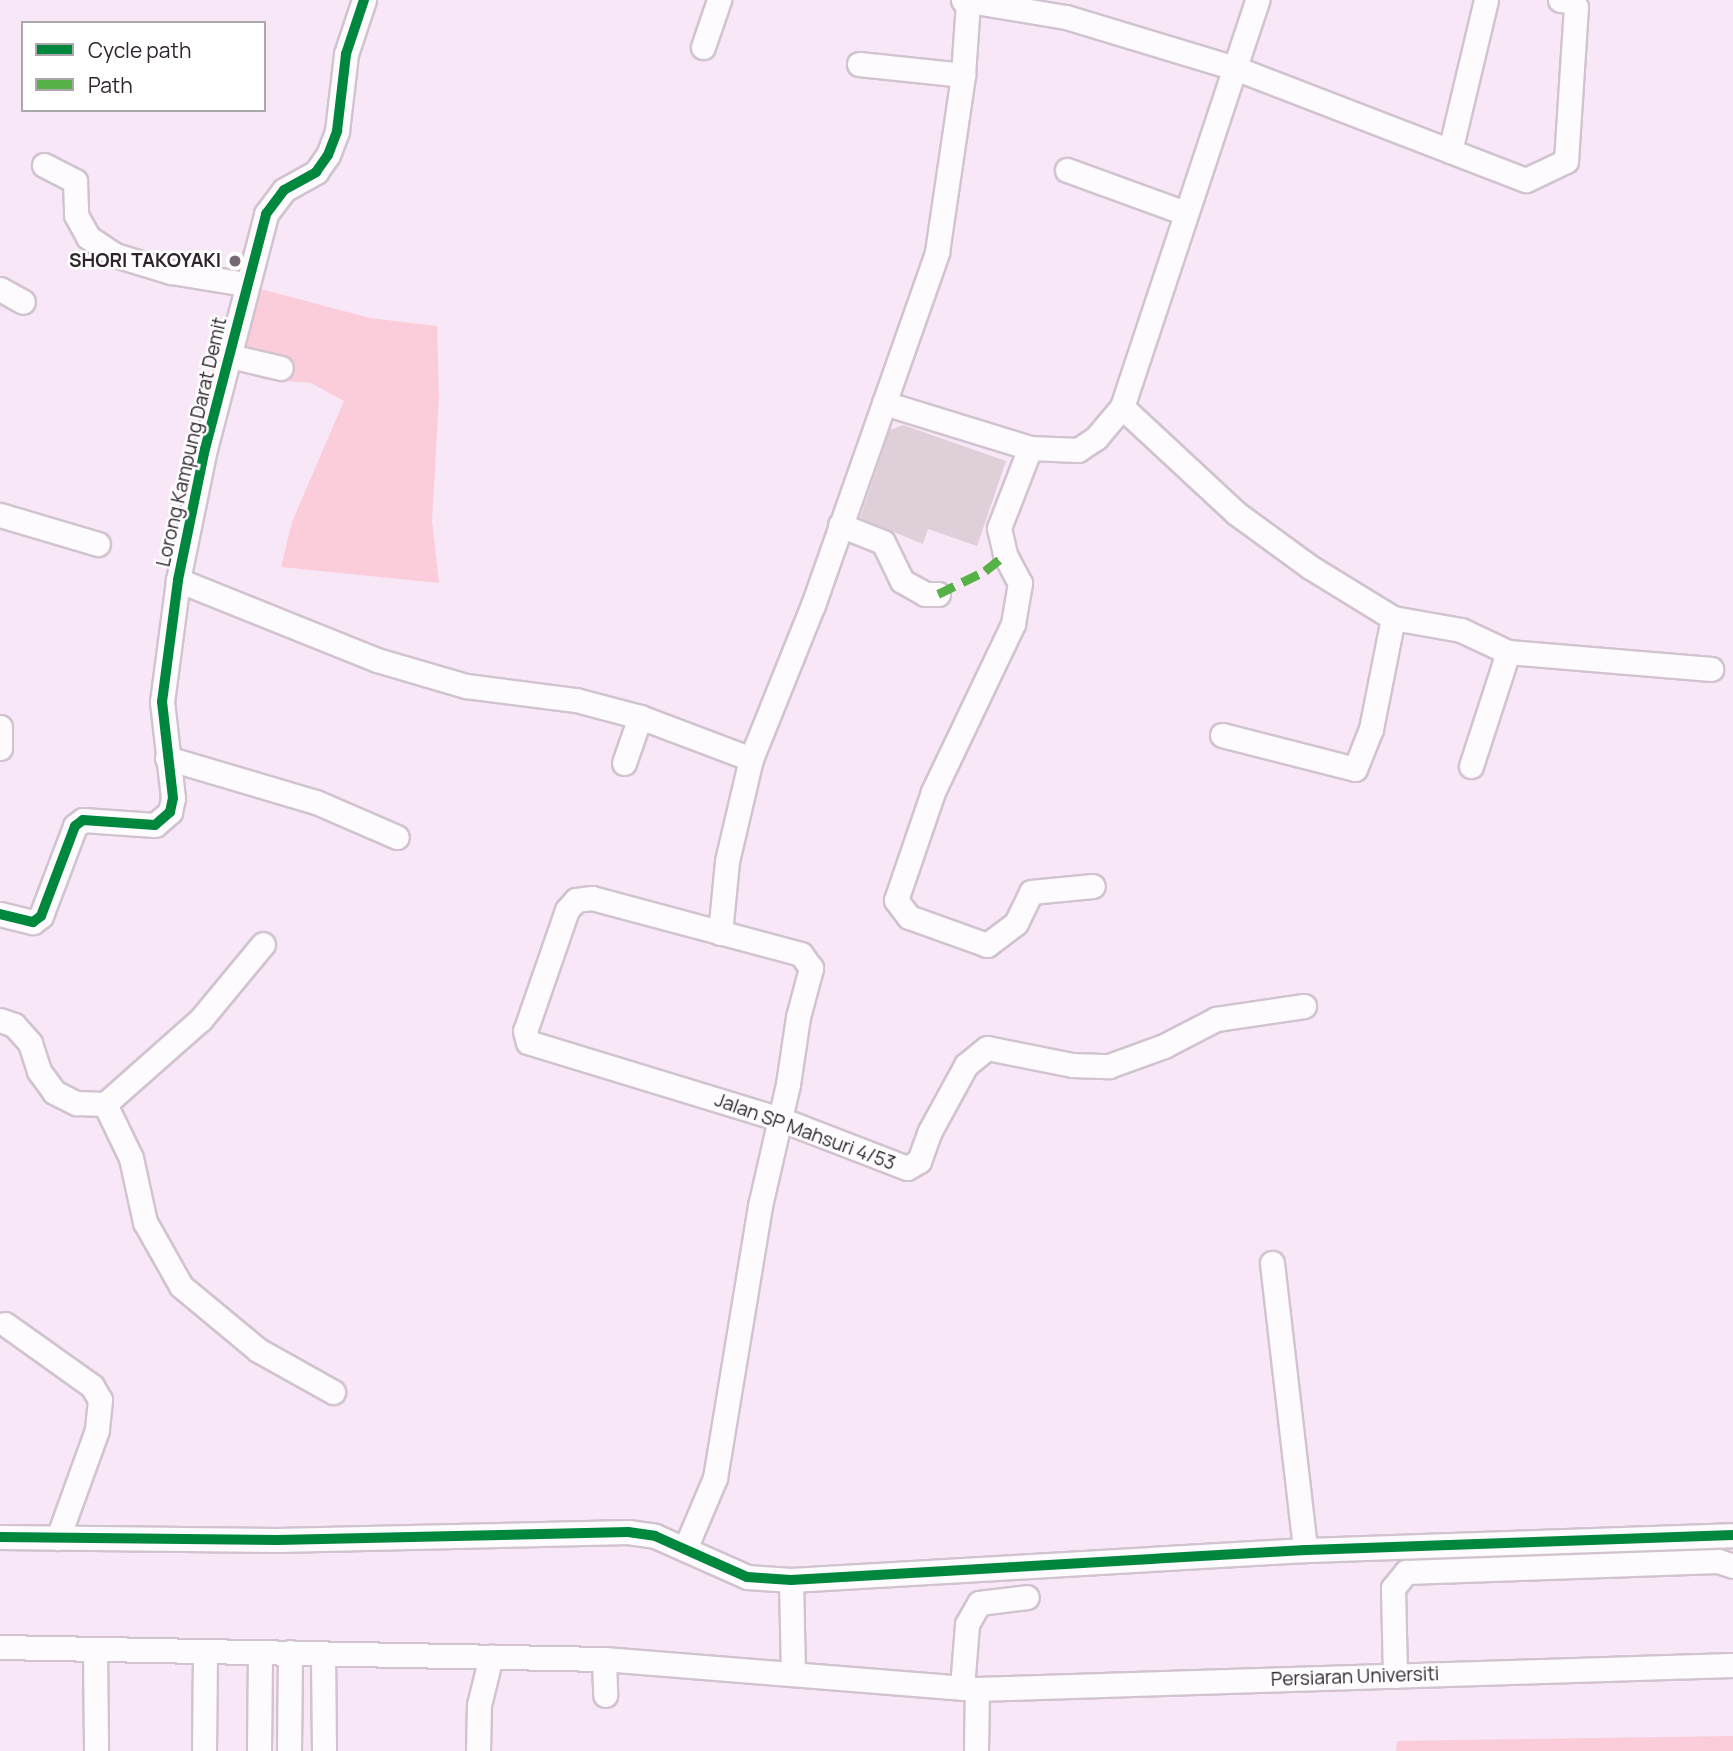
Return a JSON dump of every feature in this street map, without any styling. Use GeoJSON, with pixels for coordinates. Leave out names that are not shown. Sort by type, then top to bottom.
{"type":"FeatureCollection","features":[{"type":"Feature","properties":{"kind":"street","name":"Lorong Kampung Darat Demit"},"geometry":{"type":"LineString","coordinates":[[0,914],[33,922],[41,916],[75,827],[83,820],[155,825],[164,820],[173,799],[162,702],[178,580],[246,284],[273,202],[316,172],[328,155],[337,131],[345,54],[365,0]]}},
{"type":"Feature","properties":{"kind":"street"},"geometry":{"type":"LineString","coordinates":[[703,47],[719,0]]}},
{"type":"Feature","properties":{"kind":"street"},"geometry":{"type":"LineString","coordinates":[[685,1549],[711,1498],[760,1206],[810,963],[801,954],[720,933],[727,861],[751,758],[813,605],[937,252],[963,75],[965,0],[1016,4],[1235,68],[1526,180],[1566,161],[1576,8],[1572,1],[1560,0]]}},
{"type":"Feature","properties":{"kind":"street"},"geometry":{"type":"LineString","coordinates":[[884,403],[1030,448],[1078,450],[1096,438],[1122,407],[1257,0]]}},
{"type":"Feature","properties":{"kind":"street"},"geometry":{"type":"LineString","coordinates":[[1450,151],[1486,0]]}},
{"type":"Feature","properties":{"kind":"street"},"geometry":{"type":"LineString","coordinates":[[859,64],[963,75]]}},
{"type":"Feature","properties":{"kind":"street"},"geometry":{"type":"LineString","coordinates":[[44,165],[75,181],[76,215],[88,237],[115,255],[171,272],[246,284]]}},
{"type":"Feature","properties":{"kind":"street"},"geometry":{"type":"LineString","coordinates":[[1067,170],[1185,214]]}},
{"type":"Feature","properties":{"kind":"street"},"geometry":{"type":"LineString","coordinates":[[0,289],[23,302]]}},
{"type":"Feature","properties":{"kind":"street"},"geometry":{"type":"LineString","coordinates":[[230,356],[282,368]]}},
{"type":"Feature","properties":{"kind":"street"},"geometry":{"type":"LineString","coordinates":[[1122,407],[1236,513],[1310,568],[1392,618],[1461,630],[1508,652],[1711,669]]}},
{"type":"Feature","properties":{"kind":"street"},"geometry":{"type":"LineString","coordinates":[[1030,448],[999,528],[1005,555],[1020,583],[1013,624],[933,792],[896,900],[909,917],[987,945],[1016,923],[1031,892],[1093,887]]}},
{"type":"Feature","properties":{"kind":"street"},"geometry":{"type":"LineString","coordinates":[[0,515],[98,544]]}},
{"type":"Feature","properties":{"kind":"street"},"geometry":{"type":"LineString","coordinates":[[840,524],[883,542],[902,581],[912,589],[938,594]]}},
{"type":"Feature","properties":{"kind":"street"},"geometry":{"type":"LineString","coordinates":[[178,580],[377,660],[466,686],[576,700],[640,717],[751,758]]}},
{"type":"Feature","properties":{"kind":"street"},"geometry":{"type":"LineString","coordinates":[[1222,735],[1355,769],[1371,729],[1392,618]]}},
{"type":"Feature","properties":{"kind":"street"},"geometry":{"type":"LineString","coordinates":[[1471,766],[1508,652]]}},
{"type":"Feature","properties":{"kind":"street"},"geometry":{"type":"LineString","coordinates":[[624,763],[640,717]]}},
{"type":"Feature","properties":{"kind":"street"},"geometry":{"type":"LineString","coordinates":[[0,727],[0,748]]}},
{"type":"Feature","properties":{"kind":"street"},"geometry":{"type":"LineString","coordinates":[[167,758],[316,802],[397,837]]}},
{"type":"Feature","properties":{"kind":"street","name":"Jalan SP Mahsuri 4/53"},"geometry":{"type":"LineString","coordinates":[[720,933],[592,898],[576,900],[567,910],[526,1040],[780,1119],[907,1168],[919,1161],[930,1131],[966,1065],[987,1048],[1072,1065],[1110,1066],[1164,1046],[1216,1019],[1304,1006]]}},
{"type":"Feature","properties":{"kind":"street"},"geometry":{"type":"LineString","coordinates":[[0,1020],[14,1026],[30,1043],[39,1070],[54,1092],[76,1103],[105,1104],[201,1019],[263,944]]}},
{"type":"Feature","properties":{"kind":"street"},"geometry":{"type":"LineString","coordinates":[[105,1104],[131,1158],[145,1222],[181,1286],[258,1350],[333,1392]]}},
{"type":"Feature","properties":{"kind":"street"},"geometry":{"type":"LineString","coordinates":[[1272,1263],[1305,1550]]}},
{"type":"Feature","properties":{"kind":"street"},"geometry":{"type":"LineString","coordinates":[[5,1324],[92,1386],[100,1400],[97,1430],[58,1538]]}},
{"type":"Feature","properties":{"kind":"street"},"geometry":{"type":"LineString","coordinates":[[0,1537],[277,1540],[628,1532],[655,1536],[747,1577],[791,1580],[1305,1550],[1733,1535]]}},
{"type":"Feature","properties":{"kind":"street"},"geometry":{"type":"LineString","coordinates":[[1395,1676],[1393,1588],[1406,1572],[1718,1561],[1733,1566]]}},
{"type":"Feature","properties":{"kind":"street"},"geometry":{"type":"LineString","coordinates":[[791,1580],[793,1672]]}},
{"type":"Feature","properties":{"kind":"street"},"geometry":{"type":"LineString","coordinates":[[976,1751],[967,1624],[979,1603],[1027,1597]]}},
{"type":"Feature","properties":{"kind":"street","name":"Persiaran Universiti"},"geometry":{"type":"LineString","coordinates":[[0,1647],[604,1658],[970,1688],[1733,1665]]}},
{"type":"Feature","properties":{"kind":"street"},"geometry":{"type":"LineString","coordinates":[[95,1648],[96,1751]]}},
{"type":"Feature","properties":{"kind":"street"},"geometry":{"type":"LineString","coordinates":[[204,1751],[205,1651]]}},
{"type":"Feature","properties":{"kind":"street"},"geometry":{"type":"LineString","coordinates":[[259,1751],[260,1651]]}},
{"type":"Feature","properties":{"kind":"street"},"geometry":{"type":"LineString","coordinates":[[289,1751],[290,1652]]}},
{"type":"Feature","properties":{"kind":"street"},"geometry":{"type":"LineString","coordinates":[[323,1653],[324,1751]]}},
{"type":"Feature","properties":{"kind":"street"},"geometry":{"type":"LineString","coordinates":[[478,1751],[478,1712],[491,1656]]}},
{"type":"Feature","properties":{"kind":"street"},"geometry":{"type":"LineString","coordinates":[[604,1658],[605,1695]]}},
{"type":"Feature","properties":{"kind":"shaded area"},"geometry":{"type":"Polygon","coordinates":[[[257,288],[370,318],[437,326],[439,398],[432,521],[439,583],[281,567],[292,522],[344,401],[311,383],[262,379],[239,368],[257,288]]]}},
{"type":"Feature","properties":{"kind":"shaded area"},"geometry":{"type":"Polygon","coordinates":[[[1733,1736],[1733,1751],[1396,1751],[1397,1741],[1733,1736]]]}},
{"type":"Feature","properties":{"kind":"building"},"geometry":{"type":"Polygon","coordinates":[[[903,425],[1006,461],[977,546],[928,529],[923,544],[860,518],[890,430],[903,425]]]}},
{"type":"Feature","properties":{"kind":"marked path"},"geometry":{"type":"LineString","coordinates":[[938,594],[985,571],[1005,555]]}},
{"type":"Feature","properties":{"kind":"cycle path"},"geometry":{"type":"LineString","coordinates":[[0,914],[33,922],[41,916],[75,826],[83,820],[155,825],[170,812],[173,798],[162,702],[178,580],[205,449],[266,214],[284,190],[316,172],[328,155],[337,131],[346,54],[364,0]]}},
{"type":"Feature","properties":{"kind":"cycle path"},"geometry":{"type":"LineString","coordinates":[[0,1537],[277,1540],[628,1532],[655,1536],[747,1577],[791,1580],[1305,1550],[1733,1535]]}},
{"type":"Feature","properties":{"kind":"place","name":"SHORI TAKOYAKI"},"geometry":{"type":"Point","coordinates":[235,261]}}]}
